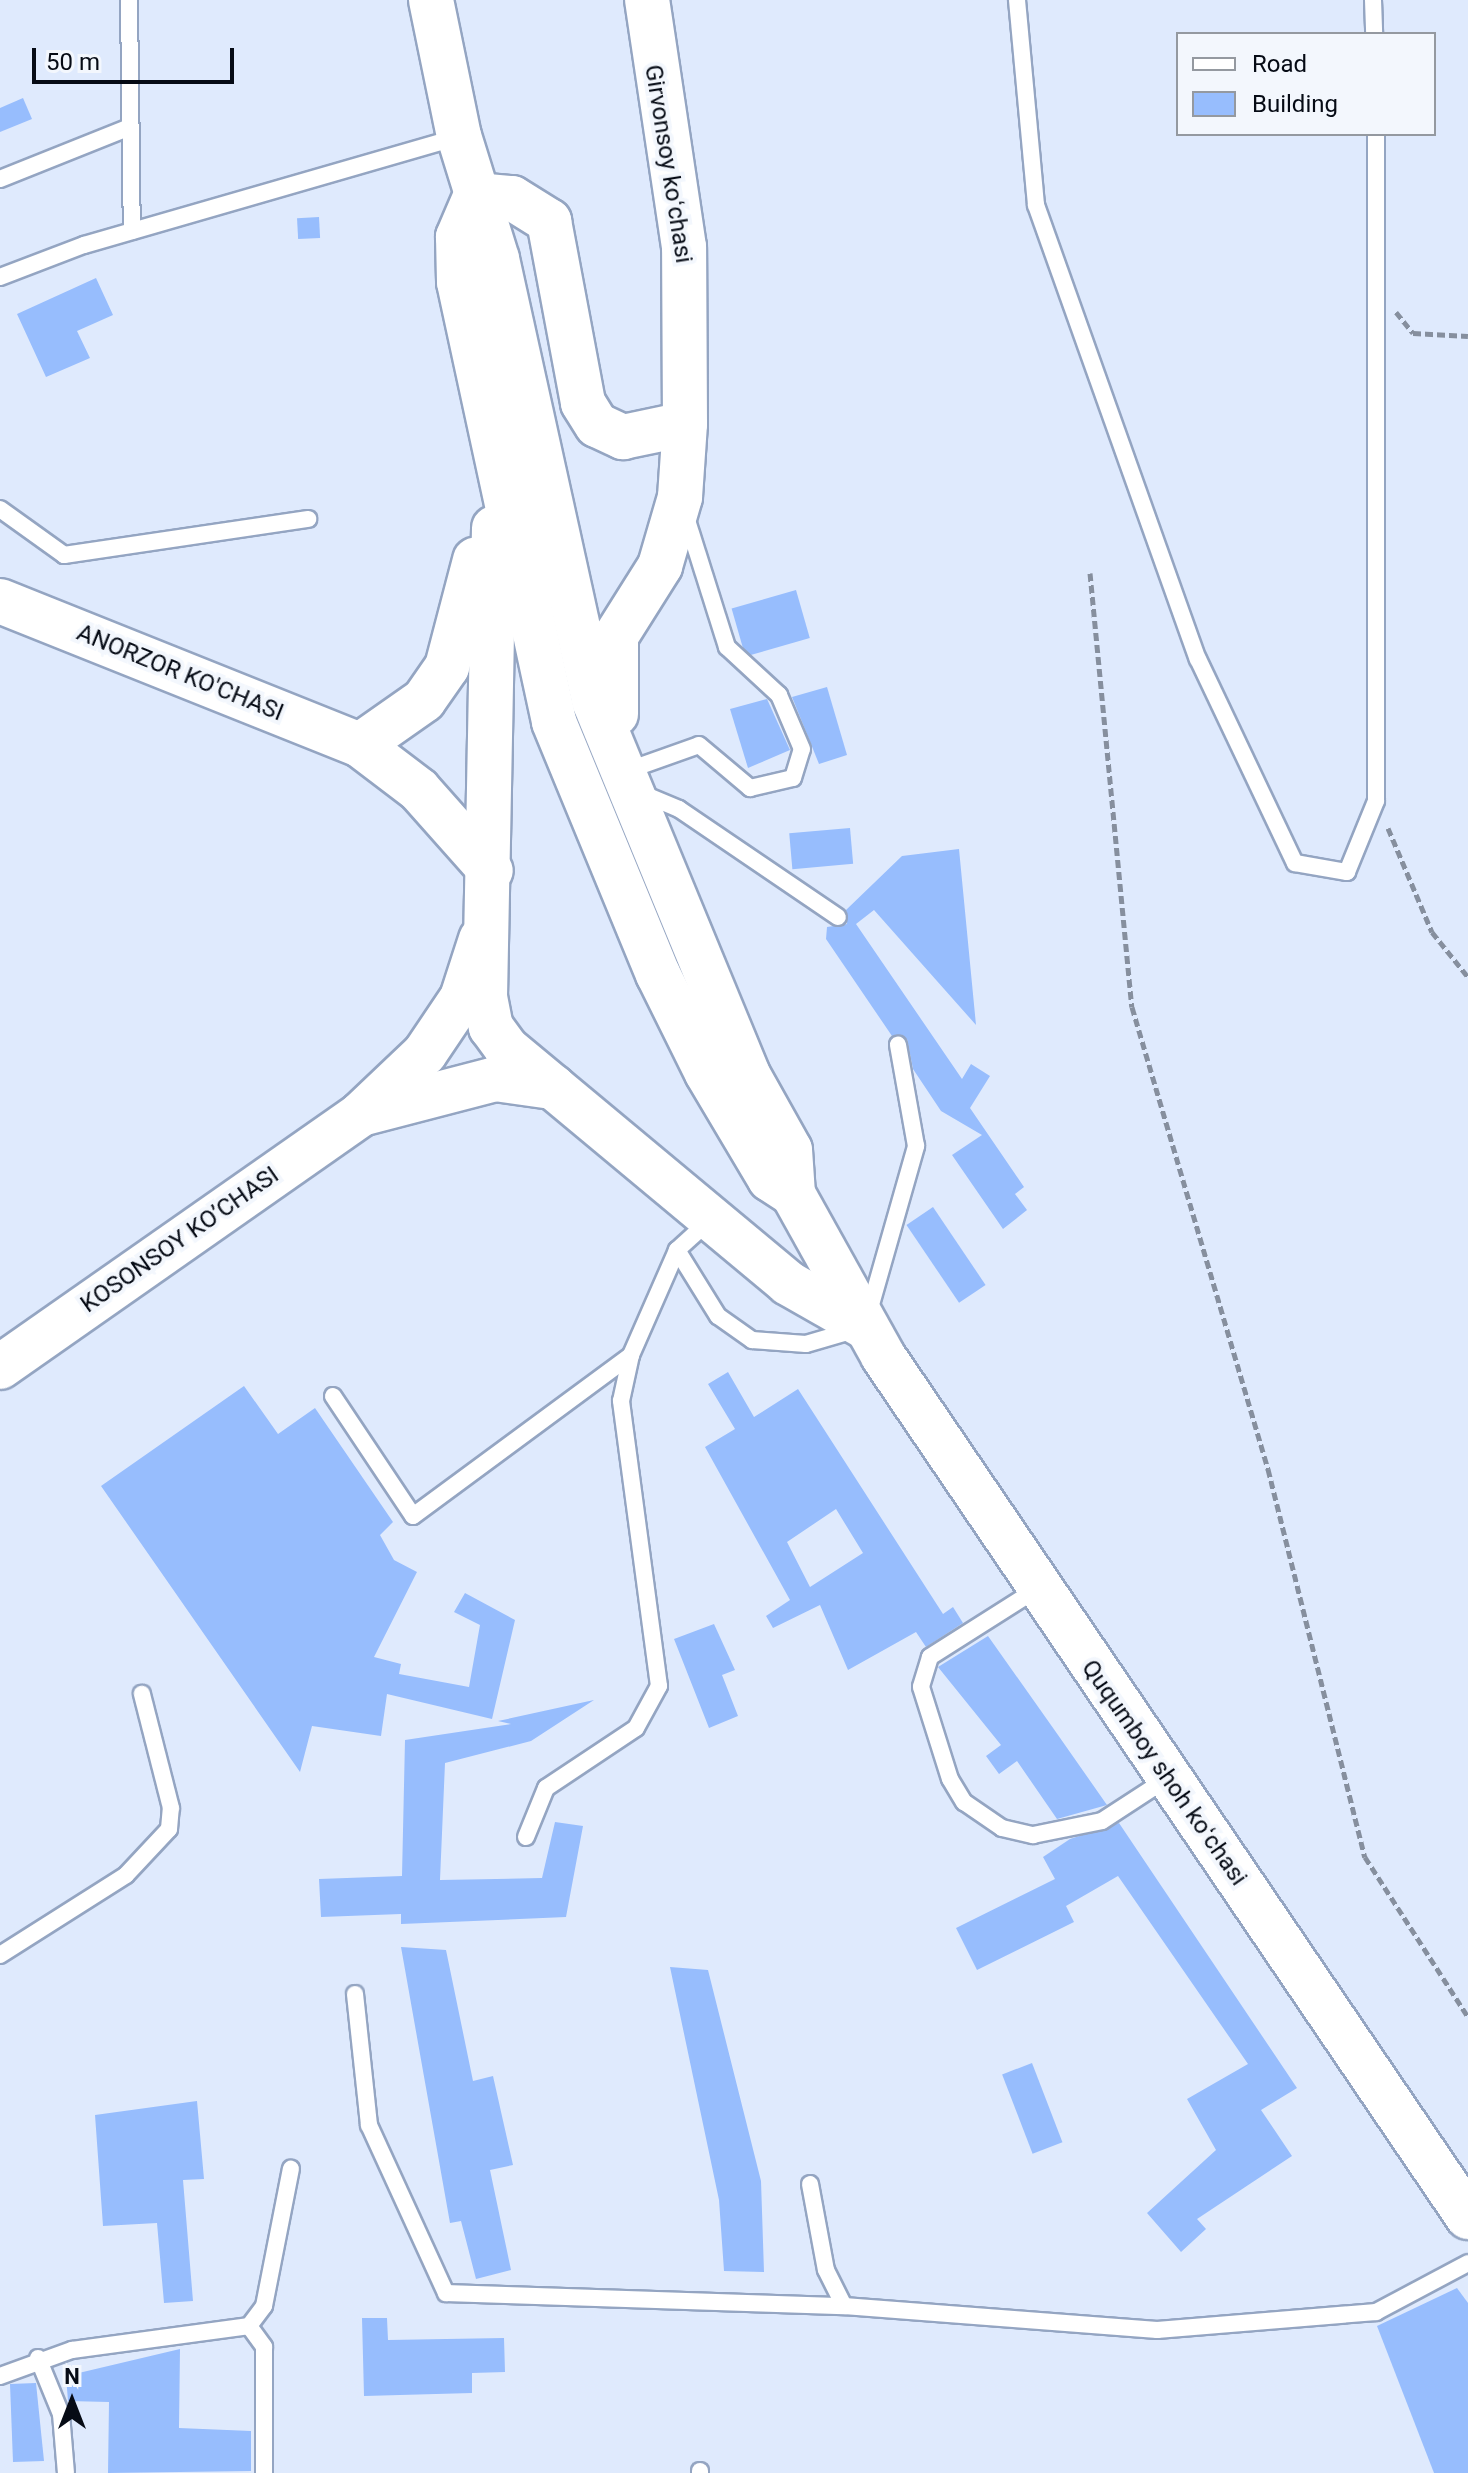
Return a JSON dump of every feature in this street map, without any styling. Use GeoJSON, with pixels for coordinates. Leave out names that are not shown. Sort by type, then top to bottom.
{"type":"FeatureCollection","features":[{"type":"Feature","properties":{"kind":"main road"},"geometry":{"type":"LineString","coordinates":[[431,0],[459,136],[497,259],[594,701],[621,777],[789,1186]]}},
{"type":"Feature","properties":{"kind":"main road","name":"Girvonsoy koʻchasi"},"geometry":{"type":"LineString","coordinates":[[621,777],[616,636],[660,566],[680,497],[685,424],[684,247],[647,0]]}},
{"type":"Feature","properties":{"kind":"main road"},"geometry":{"type":"LineString","coordinates":[[476,195],[512,198],[549,221],[583,403],[597,425],[623,437],[685,424]]}},
{"type":"Feature","properties":{"kind":"main road"},"geometry":{"type":"LineString","coordinates":[[476,195],[458,237],[459,282],[554,722],[658,974],[789,1186]]}},
{"type":"Feature","properties":{"kind":"main road"},"geometry":{"type":"LineString","coordinates":[[360,745],[424,700],[447,667],[469,597],[495,446]]}},
{"type":"Feature","properties":{"kind":"main road"},"geometry":{"type":"LineString","coordinates":[[361,1114],[425,1053],[462,998],[483,932],[491,871],[495,446]]}},
{"type":"Feature","properties":{"kind":"main road","name":"ANORZOR KO'CHASI"},"geometry":{"type":"LineString","coordinates":[[0,601],[360,745],[419,790],[491,871]]}},
{"type":"Feature","properties":{"kind":"main road"},"geometry":{"type":"LineString","coordinates":[[483,932],[491,1027],[553,1087],[716,1215],[788,1283],[865,1327]]}},
{"type":"Feature","properties":{"kind":"main road"},"geometry":{"type":"LineString","coordinates":[[361,1114],[495,1079],[553,1087]]}},
{"type":"Feature","properties":{"kind":"main road","name":"KOSONSOY KO’CHASI"},"geometry":{"type":"LineString","coordinates":[[0,1367],[361,1114]]}},
{"type":"Feature","properties":{"kind":"main road"},"geometry":{"type":"LineString","coordinates":[[716,1215],[789,1186]]}},
{"type":"Feature","properties":{"kind":"main road","name":"Ququmboy shoh koʻchasi"},"geometry":{"type":"LineString","coordinates":[[789,1186],[865,1327],[1037,1589],[1468,2217]]}},
{"type":"Feature","properties":{"kind":"lane"},"geometry":{"type":"LineString","coordinates":[[129,0],[132,231]]}},
{"type":"Feature","properties":{"kind":"lane"},"geometry":{"type":"LineString","coordinates":[[1017,0],[1036,205],[1198,659],[1295,863],[1347,872],[1376,801],[1380,291],[1376,136]]}},
{"type":"Feature","properties":{"kind":"lane"},"geometry":{"type":"LineString","coordinates":[[1373,0],[1374,32]]}},
{"type":"Feature","properties":{"kind":"lane"},"geometry":{"type":"LineString","coordinates":[[0,179],[130,127]]}},
{"type":"Feature","properties":{"kind":"lane"},"geometry":{"type":"LineString","coordinates":[[0,277],[132,231],[459,136]]}},
{"type":"Feature","properties":{"kind":"lane"},"geometry":{"type":"LineString","coordinates":[[621,777],[699,745],[750,788],[793,778],[802,749],[779,695],[727,647],[680,497]]}},
{"type":"Feature","properties":{"kind":"lane"},"geometry":{"type":"LineString","coordinates":[[0,509],[64,555],[308,519]]}},
{"type":"Feature","properties":{"kind":"lane"},"geometry":{"type":"LineString","coordinates":[[621,777],[679,809],[838,917]]}},
{"type":"Feature","properties":{"kind":"lane"},"geometry":{"type":"LineString","coordinates":[[677,1250],[718,1316],[752,1340],[806,1344],[865,1327],[916,1146],[898,1045]]}},
{"type":"Feature","properties":{"kind":"lane"},"geometry":{"type":"LineString","coordinates":[[526,1837],[546,1788],[636,1728],[659,1686],[623,1428],[631,1355],[677,1250],[716,1215]]}},
{"type":"Feature","properties":{"kind":"lane"},"geometry":{"type":"LineString","coordinates":[[333,1396],[413,1516],[631,1355]]}},
{"type":"Feature","properties":{"kind":"lane"},"geometry":{"type":"LineString","coordinates":[[1037,1589],[930,1657],[921,1687],[950,1779],[964,1802],[1002,1828],[1046,1833],[1102,1821],[1168,1778]]}},
{"type":"Feature","properties":{"kind":"lane"},"geometry":{"type":"LineString","coordinates":[[0,1955],[126,1875],[169,1829],[171,1808],[142,1694]]}},
{"type":"Feature","properties":{"kind":"lane"},"geometry":{"type":"LineString","coordinates":[[355,1994],[369,2125],[446,2293],[844,2306],[1157,2330],[1376,2312],[1468,2263]]}},
{"type":"Feature","properties":{"kind":"lane"},"geometry":{"type":"LineString","coordinates":[[0,2376],[38,2358],[249,2326],[264,2306],[291,2169]]}},
{"type":"Feature","properties":{"kind":"lane"},"geometry":{"type":"LineString","coordinates":[[810,2184],[826,2270],[844,2306]]}},
{"type":"Feature","properties":{"kind":"lane"},"geometry":{"type":"LineString","coordinates":[[249,2326],[264,2347],[264,2473]]}},
{"type":"Feature","properties":{"kind":"lane"},"geometry":{"type":"LineString","coordinates":[[38,2358],[61,2414],[66,2473]]}},
{"type":"Feature","properties":{"kind":"path"},"geometry":{"type":"LineString","coordinates":[[1380,291],[1413,333],[1468,336]]}},
{"type":"Feature","properties":{"kind":"path"},"geometry":{"type":"LineString","coordinates":[[1090,573],[1132,1007],[1268,1469],[1365,1857],[1468,2017]]}},
{"type":"Feature","properties":{"kind":"path"},"geometry":{"type":"LineString","coordinates":[[1376,801],[1432,932],[1468,977]]}},
{"type":"Feature","properties":{"kind":"building"},"geometry":{"type":"Polygon","coordinates":[[[23,98],[32,119],[0,132],[0,108],[23,98]]]}},
{"type":"Feature","properties":{"kind":"building"},"geometry":{"type":"Polygon","coordinates":[[[319,217],[320,238],[298,239],[297,218],[319,217]]]}},
{"type":"Feature","properties":{"kind":"building"},"geometry":{"type":"Polygon","coordinates":[[[96,278],[113,315],[77,331],[90,358],[46,377],[17,314],[96,278]]]}},
{"type":"Feature","properties":{"kind":"building"},"geometry":{"type":"Polygon","coordinates":[[[796,590],[810,638],[745,657],[732,608],[796,590]]]}},
{"type":"Feature","properties":{"kind":"building"},"geometry":{"type":"Polygon","coordinates":[[[827,687],[847,755],[819,764],[792,697],[827,687]]]}},
{"type":"Feature","properties":{"kind":"building"},"geometry":{"type":"Polygon","coordinates":[[[767,699],[790,750],[748,768],[730,709],[767,699]]]}},
{"type":"Feature","properties":{"kind":"building"},"geometry":{"type":"Polygon","coordinates":[[[850,828],[853,864],[792,869],[789,833],[850,828]]]}},
{"type":"Feature","properties":{"kind":"building"},"geometry":{"type":"Polygon","coordinates":[[[959,849],[976,1025],[874,910],[856,924],[962,1079],[971,1064],[990,1076],[970,1108],[1024,1187],[1015,1194],[1027,1210],[1003,1229],[952,1155],[982,1135],[941,1111],[913,1069],[907,1039],[892,1036],[826,939],[827,927],[847,924],[846,910],[902,856],[959,849]]]}},
{"type":"Feature","properties":{"kind":"building"},"geometry":{"type":"Polygon","coordinates":[[[933,1207],[986,1285],[959,1303],[906,1225],[933,1207]]]}},
{"type":"Feature","properties":{"kind":"building"},"geometry":{"type":"Polygon","coordinates":[[[728,1372],[754,1417],[798,1389],[943,1614],[953,1607],[963,1623],[926,1647],[916,1632],[848,1670],[820,1605],[773,1628],[766,1616],[790,1600],[705,1447],[735,1429],[708,1384],[728,1372]],[[836,1509],[787,1542],[810,1587],[863,1553],[836,1509]]]}},
{"type":"Feature","properties":{"kind":"building"},"geometry":{"type":"Polygon","coordinates":[[[244,1386],[278,1434],[315,1408],[393,1522],[380,1535],[394,1560],[417,1572],[374,1657],[401,1664],[399,1674],[469,1687],[480,1625],[454,1612],[465,1593],[515,1620],[492,1719],[387,1694],[381,1736],[312,1726],[300,1772],[101,1486],[244,1386]]]}},
{"type":"Feature","properties":{"kind":"building"},"geometry":{"type":"Polygon","coordinates":[[[714,1624],[735,1670],[722,1675],[738,1716],[709,1728],[674,1639],[714,1624]]]}},
{"type":"Feature","properties":{"kind":"building"},"geometry":{"type":"Polygon","coordinates":[[[988,1636],[1107,1805],[1057,1819],[1017,1761],[999,1774],[986,1756],[1001,1745],[938,1667],[988,1636]]]}},
{"type":"Feature","properties":{"kind":"building"},"geometry":{"type":"Polygon","coordinates":[[[594,1700],[531,1741],[445,1763],[440,1880],[542,1878],[555,1822],[583,1826],[566,1917],[401,1924],[401,1914],[321,1917],[319,1879],[402,1876],[405,1740],[511,1724],[498,1721],[594,1700]]]}},
{"type":"Feature","properties":{"kind":"building"},"geometry":{"type":"Polygon","coordinates":[[[1119,1823],[1297,2088],[1261,2110],[1292,2156],[1197,2219],[1206,2229],[1181,2252],[1147,2213],[1216,2150],[1187,2099],[1248,2064],[1118,1876],[1066,1906],[1074,1922],[977,1970],[956,1928],[1055,1879],[1043,1857],[1070,1839],[1119,1823]]]}},
{"type":"Feature","properties":{"kind":"building"},"geometry":{"type":"Polygon","coordinates":[[[401,1947],[446,1950],[473,2081],[493,2076],[513,2165],[490,2170],[511,2270],[476,2279],[461,2221],[450,2223],[401,1947]]]}},
{"type":"Feature","properties":{"kind":"building"},"geometry":{"type":"Polygon","coordinates":[[[670,1967],[708,1970],[761,2181],[764,2272],[724,2271],[719,2200],[670,1967]]]}},
{"type":"Feature","properties":{"kind":"building"},"geometry":{"type":"Polygon","coordinates":[[[1032,2063],[1062,2142],[1033,2154],[1002,2074],[1032,2063]]]}},
{"type":"Feature","properties":{"kind":"building"},"geometry":{"type":"Polygon","coordinates":[[[197,2101],[204,2179],[183,2180],[193,2301],[164,2303],[157,2223],[103,2226],[95,2115],[197,2101]]]}},
{"type":"Feature","properties":{"kind":"building"},"geometry":{"type":"Polygon","coordinates":[[[1457,2288],[1468,2303],[1468,2473],[1434,2473],[1377,2326],[1457,2288]]]}},
{"type":"Feature","properties":{"kind":"building"},"geometry":{"type":"Polygon","coordinates":[[[362,2318],[387,2318],[388,2340],[504,2338],[505,2372],[472,2373],[472,2393],[364,2396],[362,2318]]]}},
{"type":"Feature","properties":{"kind":"building"},"geometry":{"type":"Polygon","coordinates":[[[180,2349],[179,2428],[251,2431],[251,2471],[108,2473],[109,2402],[68,2401],[66,2376],[180,2349]]]}},
{"type":"Feature","properties":{"kind":"building"},"geometry":{"type":"Polygon","coordinates":[[[36,2383],[44,2461],[13,2462],[10,2384],[36,2383]]]}}]}
